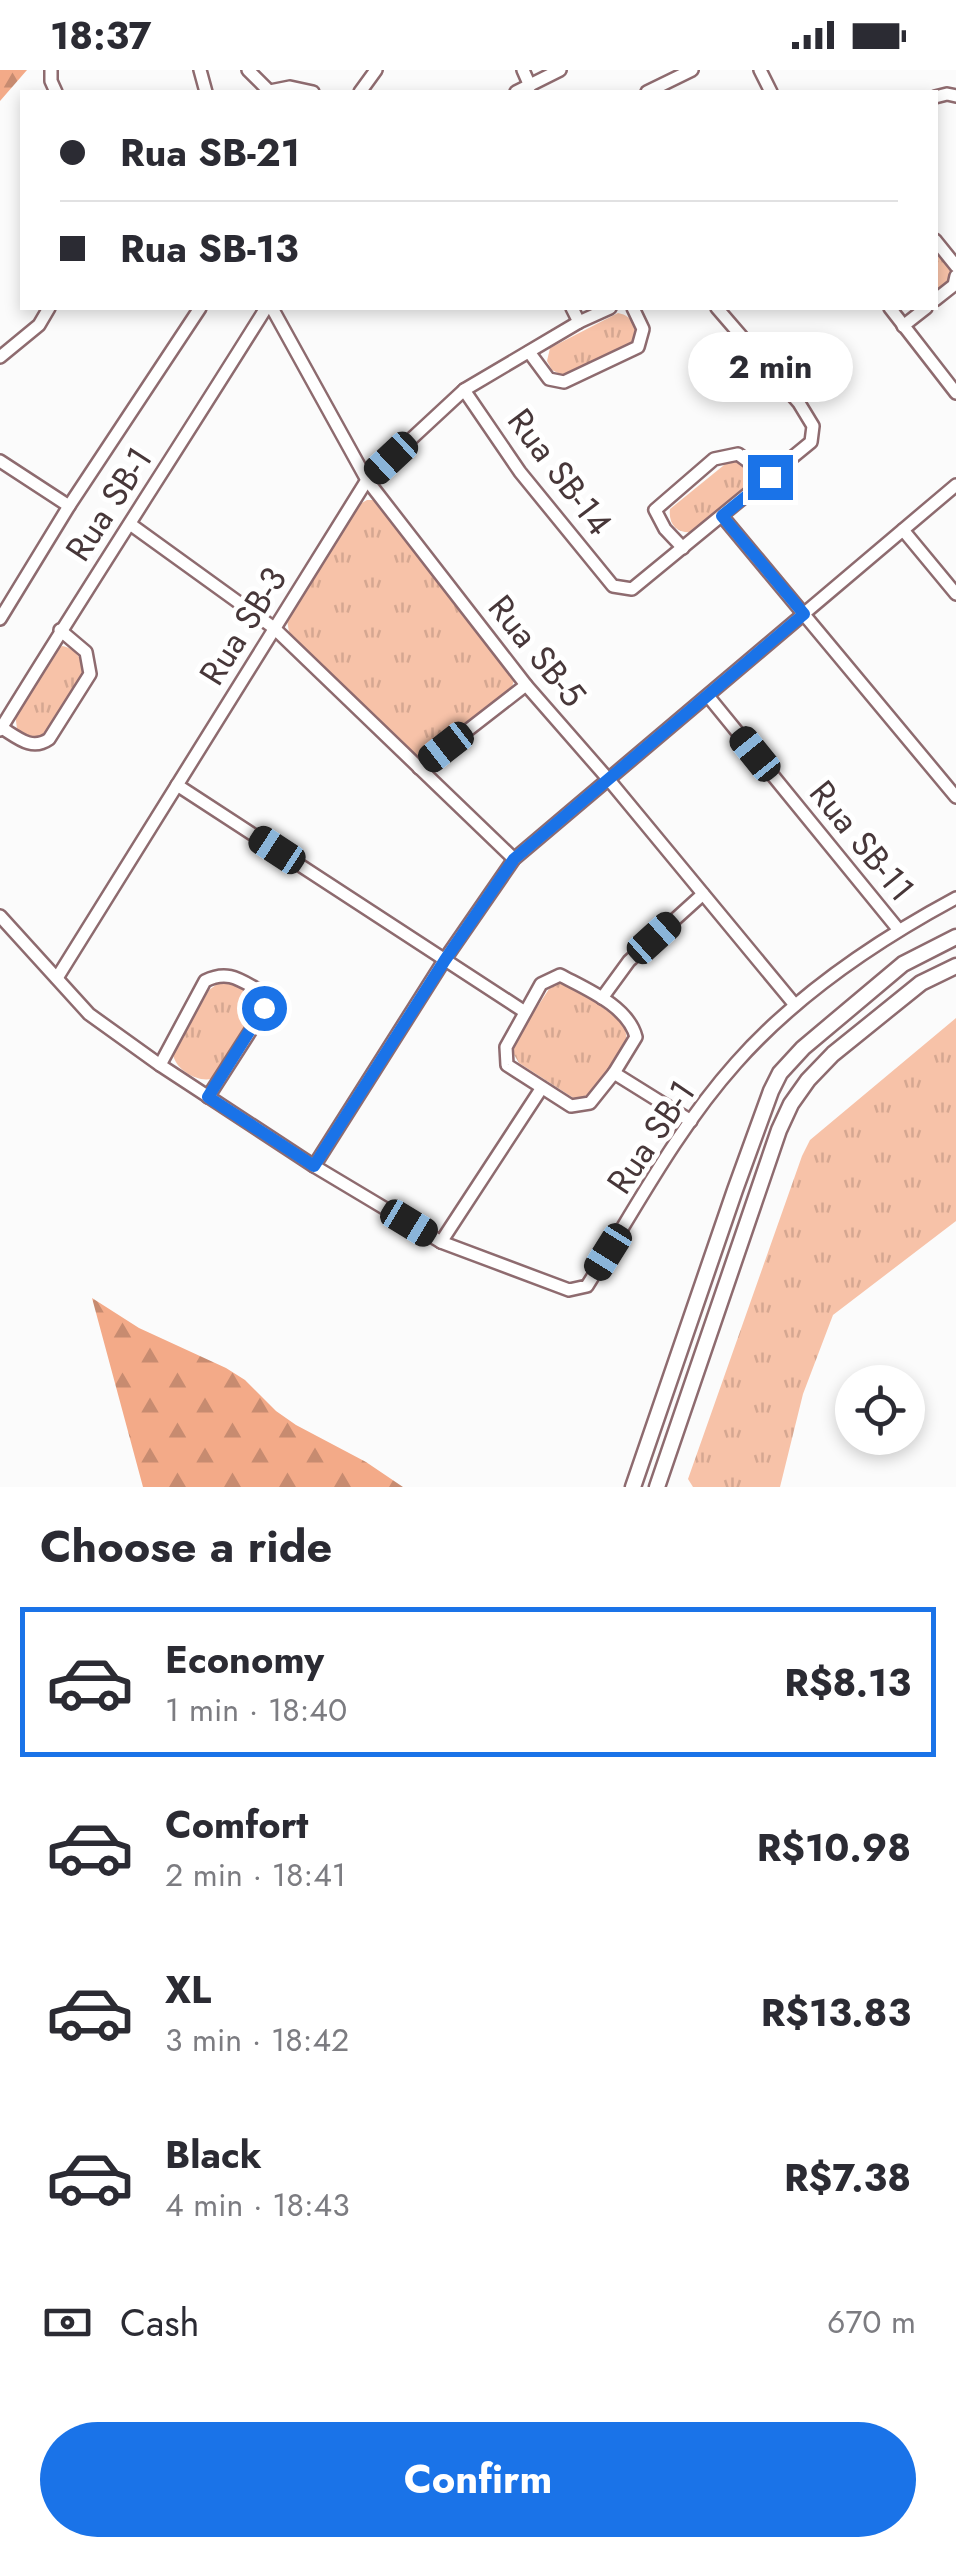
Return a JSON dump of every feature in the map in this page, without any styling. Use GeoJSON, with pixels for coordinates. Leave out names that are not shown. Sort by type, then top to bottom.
{"type":"FeatureCollection","features":[{"type":"Feature","properties":{"kind":"street"},"geometry":{"type":"LineString","coordinates":[[248,70],[265,90]]}},
{"type":"Feature","properties":{"kind":"street"},"geometry":{"type":"LineString","coordinates":[[523,70],[530,86]]}},
{"type":"Feature","properties":{"kind":"street"},"geometry":{"type":"LineString","coordinates":[[521,90],[560,70]]}},
{"type":"Feature","properties":{"kind":"street"},"geometry":{"type":"LineString","coordinates":[[651,90],[692,70]]}},
{"type":"Feature","properties":{"kind":"street"},"geometry":{"type":"LineString","coordinates":[[938,244],[956,266]]}},
{"type":"Feature","properties":{"kind":"street"},"geometry":{"type":"LineString","coordinates":[[938,298],[954,285],[956,276]]}},
{"type":"Feature","properties":{"kind":"street"},"geometry":{"type":"LineString","coordinates":[[0,358],[39,324],[48,310]]}},
{"type":"Feature","properties":{"kind":"street"},"geometry":{"type":"LineString","coordinates":[[0,619],[69,506],[199,310]]}},
{"type":"Feature","properties":{"kind":"street","name":"Rua SB-1"},"geometry":{"type":"LineString","coordinates":[[1,729],[60,630],[268,310]]}},
{"type":"Feature","properties":{"kind":"street","name":"Rua SB-5"},"geometry":{"type":"LineString","coordinates":[[270,310],[367,480],[526,685],[795,1005]]}},
{"type":"Feature","properties":{"kind":"street"},"geometry":{"type":"LineString","coordinates":[[573,310],[580,322]]}},
{"type":"Feature","properties":{"kind":"street","name":"Rua SB-3"},"geometry":{"type":"LineString","coordinates":[[58,978],[367,480],[464,390],[606,310]]}},
{"type":"Feature","properties":{"kind":"street"},"geometry":{"type":"LineString","coordinates":[[529,352],[549,378],[564,382],[638,347],[643,328],[634,310]]}},
{"type":"Feature","properties":{"kind":"street"},"geometry":{"type":"LineString","coordinates":[[719,310],[799,402],[813,426],[811,442],[770,477],[682,548],[655,510],[714,459],[738,454],[770,477]]}},
{"type":"Feature","properties":{"kind":"street"},"geometry":{"type":"LineString","coordinates":[[891,310],[956,393]]}},
{"type":"Feature","properties":{"kind":"street"},"geometry":{"type":"LineString","coordinates":[[902,326],[923,310]]}},
{"type":"Feature","properties":{"kind":"street","name":"Rua SB-14"},"geometry":{"type":"LineString","coordinates":[[464,390],[520,472],[613,586],[632,588],[682,548]]}},
{"type":"Feature","properties":{"kind":"street"},"geometry":{"type":"LineString","coordinates":[[0,461],[69,506]]}},
{"type":"Feature","properties":{"kind":"street"},"geometry":{"type":"LineString","coordinates":[[314,1166],[514,859],[956,485]]}},
{"type":"Feature","properties":{"kind":"street"},"geometry":{"type":"LineString","coordinates":[[722,516],[956,797]]}},
{"type":"Feature","properties":{"kind":"street"},"geometry":{"type":"LineString","coordinates":[[130,524],[274,628],[514,859]]}},
{"type":"Feature","properties":{"kind":"street"},"geometry":{"type":"LineString","coordinates":[[903,530],[956,594]]}},
{"type":"Feature","properties":{"kind":"street"},"geometry":{"type":"LineString","coordinates":[[1,729],[25,742],[41,744],[49,738],[90,674],[86,652],[60,630]]}},
{"type":"Feature","properties":{"kind":"street"},"geometry":{"type":"LineString","coordinates":[[419,768],[526,685]]}},
{"type":"Feature","properties":{"kind":"street","name":"Rua SB-11"},"geometry":{"type":"LineString","coordinates":[[708,696],[898,929]]}},
{"type":"Feature","properties":{"kind":"street"},"geometry":{"type":"LineString","coordinates":[[177,785],[525,1012]]}},
{"type":"Feature","properties":{"kind":"street"},"geometry":{"type":"LineString","coordinates":[[602,998],[629,961],[703,894]]}},
{"type":"Feature","properties":{"kind":"street","name":"Rua SB-1"},"geometry":{"type":"LineString","coordinates":[[0,916],[89,1014],[208,1097],[441,1242],[569,1290],[587,1286],[691,1120],[736,1062],[795,1005],[898,929],[956,898]]}},
{"type":"Feature","properties":{"kind":"street"},"geometry":{"type":"LineString","coordinates":[[634,1487],[735,1190],[780,1072],[903,964],[956,937]]}},
{"type":"Feature","properties":{"kind":"street"},"geometry":{"type":"LineString","coordinates":[[657,1487],[791,1104],[808,1080],[860,1031],[921,983],[956,966]]}},
{"type":"Feature","properties":{"kind":"street"},"geometry":{"type":"LineString","coordinates":[[160,1065],[205,981],[230,975],[262,992],[264,1008],[208,1097]]}},
{"type":"Feature","properties":{"kind":"street"},"geometry":{"type":"LineString","coordinates":[[560,975],[602,998],[632,1024],[636,1036],[590,1104],[570,1106],[506,1065],[506,1047],[541,984],[560,975]]}},
{"type":"Feature","properties":{"kind":"street"},"geometry":{"type":"LineString","coordinates":[[614,1073],[691,1120]]}},
{"type":"Feature","properties":{"kind":"street"},"geometry":{"type":"LineString","coordinates":[[441,1242],[541,1089]]}},
{"type":"Feature","properties":{"kind":"street"},"geometry":{"type":"LineString","coordinates":[[683,1343],[704,1353]]}},
{"type":"Feature","properties":{"kind":"green space"},"geometry":{"type":"Polygon","coordinates":[[[0,70],[27,70],[0,101],[0,70]]]}},
{"type":"Feature","properties":{"kind":"green space"},"geometry":{"type":"Polygon","coordinates":[[[938,249],[952,267],[945,286],[938,292],[938,249]]]}},
{"type":"Feature","properties":{"kind":"green space"},"geometry":{"type":"Polygon","coordinates":[[[618,313],[634,324],[632,344],[562,375],[552,370],[547,361],[550,348],[618,313]]]}},
{"type":"Feature","properties":{"kind":"green space"},"geometry":{"type":"Polygon","coordinates":[[[729,461],[746,467],[749,485],[693,532],[675,527],[670,509],[729,461]]]}},
{"type":"Feature","properties":{"kind":"green space"},"geometry":{"type":"Polygon","coordinates":[[[377,500],[515,677],[512,687],[425,755],[416,755],[289,632],[287,620],[360,504],[377,500]]]}},
{"type":"Feature","properties":{"kind":"green space"},"geometry":{"type":"Polygon","coordinates":[[[62,646],[78,655],[85,672],[45,738],[30,742],[17,729],[15,713],[55,650],[62,646]]]}},
{"type":"Feature","properties":{"kind":"green space"},"geometry":{"type":"Polygon","coordinates":[[[231,980],[253,992],[258,1005],[211,1079],[193,1076],[178,1065],[173,1054],[209,990],[231,980]]]}},
{"type":"Feature","properties":{"kind":"green space"},"geometry":{"type":"Polygon","coordinates":[[[568,984],[624,1022],[627,1040],[599,1084],[575,1099],[519,1063],[513,1053],[513,1044],[549,989],[568,984]]]}},
{"type":"Feature","properties":{"kind":"green space"},"geometry":{"type":"Polygon","coordinates":[[[956,1018],[956,1221],[833,1315],[803,1394],[780,1487],[693,1487],[688,1479],[810,1140],[956,1018]]]}},
{"type":"Feature","properties":{"kind":"green space"},"geometry":{"type":"Polygon","coordinates":[[[92,1298],[139,1328],[226,1368],[296,1425],[366,1462],[403,1487],[143,1487],[92,1298]]]}},
{"type":"Feature","properties":{"kind":"route"},"geometry":{"type":"LineString","coordinates":[[264,1008],[208,1097],[314,1166],[514,859],[804,614],[722,516],[770,477]]}}]}
